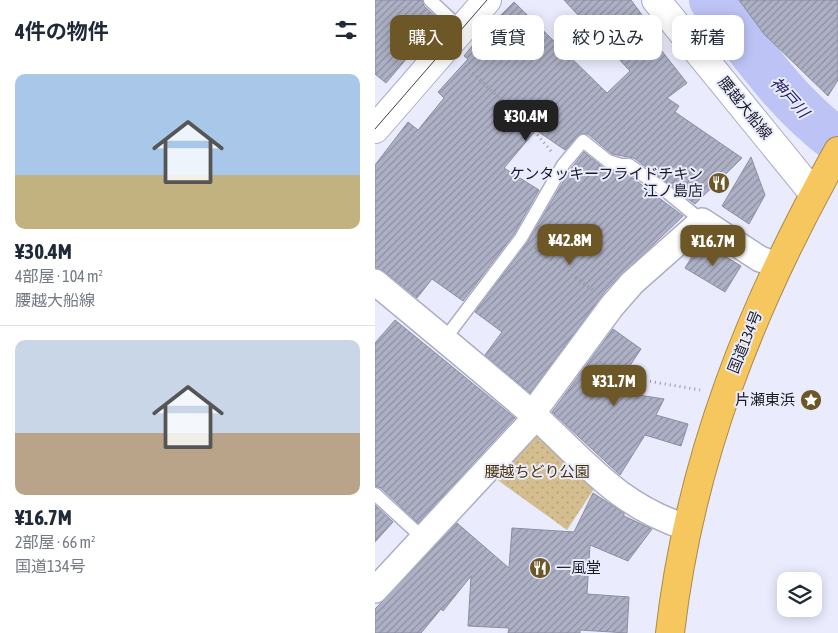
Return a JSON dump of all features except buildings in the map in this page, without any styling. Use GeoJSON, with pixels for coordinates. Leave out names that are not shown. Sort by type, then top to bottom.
{"type":"FeatureCollection","features":[{"type":"Feature","properties":{"kind":"highway","name":"国道134号"},"geometry":{"type":"LineString","coordinates":[[670,633],[675,589],[688,528],[704,458],[721,402],[778,265],[838,151]]}},
{"type":"Feature","properties":{"kind":"main road"},"geometry":{"type":"LineString","coordinates":[[462,28],[487,0]]}},
{"type":"Feature","properties":{"kind":"main road","name":"腰越大船線"},"geometry":{"type":"LineString","coordinates":[[656,0],[819,185]]}},
{"type":"Feature","properties":{"kind":"main road"},"geometry":{"type":"LineString","coordinates":[[377,123],[433,60]]}},
{"type":"Feature","properties":{"kind":"street"},"geometry":{"type":"LineString","coordinates":[[375,590],[424,539],[534,416],[612,306],[633,283],[702,221],[760,259],[778,265]]}},
{"type":"Feature","properties":{"kind":"street"},"geometry":{"type":"LineString","coordinates":[[375,282],[534,416],[617,493],[667,521],[688,528]]}},
{"type":"Feature","properties":{"kind":"lane"},"geometry":{"type":"LineString","coordinates":[[430,0],[439,15]]}},
{"type":"Feature","properties":{"kind":"lane"},"geometry":{"type":"LineString","coordinates":[[445,340],[521,238],[563,165],[583,141],[608,161],[621,165],[629,164],[702,221]]}},
{"type":"Feature","properties":{"kind":"lane"},"geometry":{"type":"LineString","coordinates":[[375,494],[424,539]]}},
{"type":"Feature","properties":{"kind":"path"},"geometry":{"type":"LineString","coordinates":[[462,48],[563,165]]}},
{"type":"Feature","properties":{"kind":"path"},"geometry":{"type":"LineString","coordinates":[[521,238],[580,280],[612,306]]}},
{"type":"Feature","properties":{"kind":"path"},"geometry":{"type":"LineString","coordinates":[[581,349],[619,376],[704,390]]}},
{"type":"Feature","properties":{"kind":"green space","name":"腰越ちどり公園"},"geometry":{"type":"Polygon","coordinates":[[[531,433],[539,433],[596,486],[567,530],[492,476],[531,433]]]}},
{"type":"Feature","properties":{"kind":"waterway","name":"神戸川"},"geometry":{"type":"LineString","coordinates":[[712,0],[755,57],[786,93],[819,126],[838,141]]}},
{"type":"Feature","properties":{"kind":"tram line"},"geometry":{"type":"LineString","coordinates":[[375,129],[487,0]]}},
{"type":"Feature","properties":{"kind":"place","name":"ケンタッキーフライドチキン 江ノ島店"},"geometry":{"type":"Point","coordinates":[719,183]}},
{"type":"Feature","properties":{"kind":"place","name":"片瀬東浜"},"geometry":{"type":"Point","coordinates":[811,400]}},
{"type":"Feature","properties":{"kind":"place","name":"一風堂"},"geometry":{"type":"Point","coordinates":[540,568]}}]}
